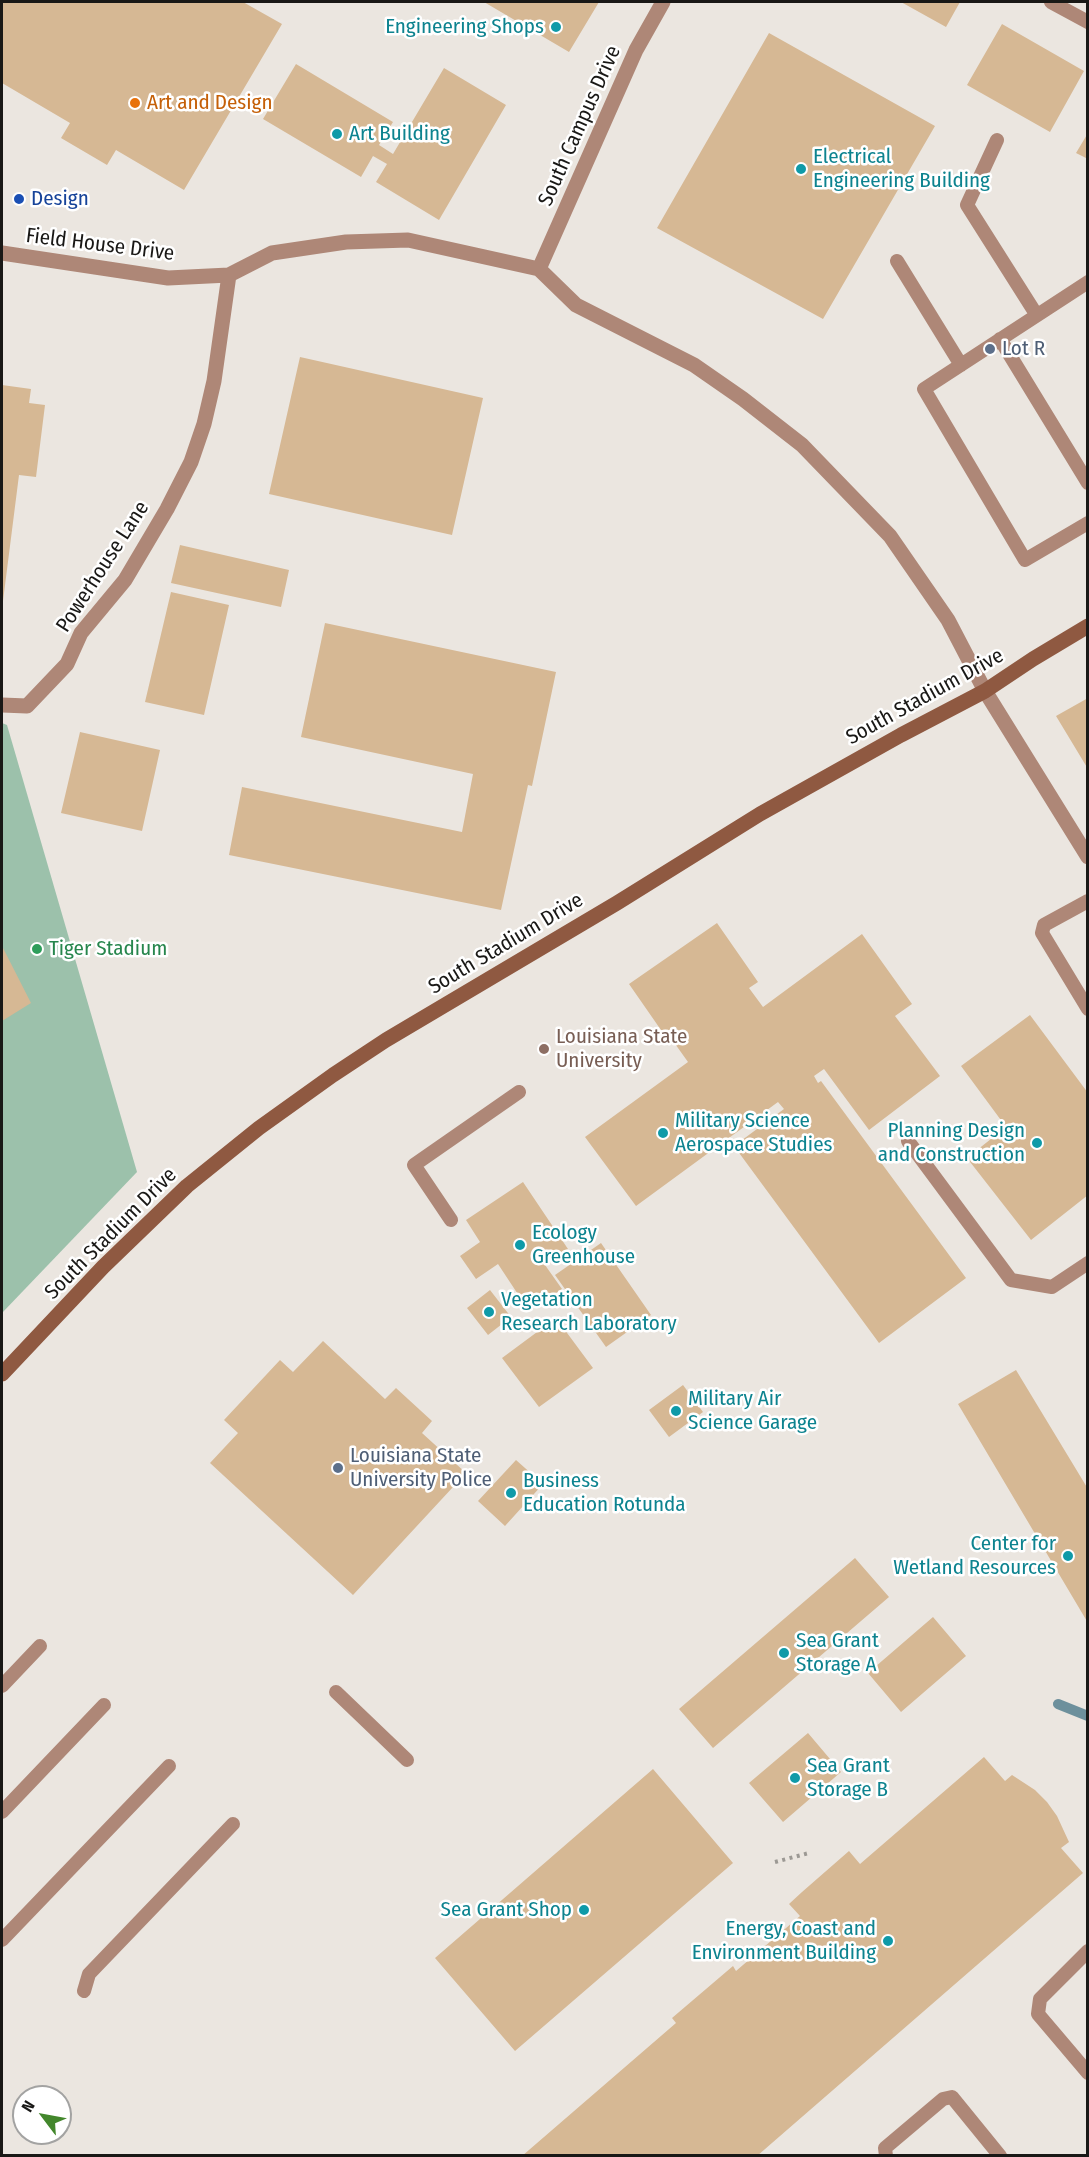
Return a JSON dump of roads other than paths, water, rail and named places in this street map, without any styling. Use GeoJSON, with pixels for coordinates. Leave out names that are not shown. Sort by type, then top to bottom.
{"type":"FeatureCollection","features":[{"type":"Feature","properties":{"kind":"street","name":"South Campus Drive"},"geometry":{"type":"LineString","coordinates":[[539,269],[636,50],[663,2]]}},
{"type":"Feature","properties":{"kind":"street"},"geometry":{"type":"LineString","coordinates":[[229,275],[272,254],[346,242],[408,240],[539,269],[576,305],[694,365],[743,399],[802,445],[890,536],[948,620],[985,691],[1088,857]]}},
{"type":"Feature","properties":{"kind":"street","name":"Field House Drive"},"geometry":{"type":"LineString","coordinates":[[2,254],[168,278],[229,275]]}},
{"type":"Feature","properties":{"kind":"street","name":"Powerhouse Lane"},"geometry":{"type":"LineString","coordinates":[[2,705],[27,706],[67,664],[81,633],[125,580],[167,509],[191,462],[204,424],[229,275]]}},
{"type":"Feature","properties":{"kind":"street","name":"South Stadium Drive"},"geometry":{"type":"LineString","coordinates":[[2,1374],[104,1267],[187,1186],[259,1128],[333,1075],[386,1040],[617,903],[760,814],[900,735],[985,691],[1088,626]]}},
{"type":"Feature","properties":{"kind":"lane"},"geometry":{"type":"LineString","coordinates":[[1051,2],[1088,22]]}},
{"type":"Feature","properties":{"kind":"lane"},"geometry":{"type":"LineString","coordinates":[[997,140],[967,205],[1036,314]]}},
{"type":"Feature","properties":{"kind":"lane"},"geometry":{"type":"LineString","coordinates":[[897,261],[961,365]]}},
{"type":"Feature","properties":{"kind":"lane"},"geometry":{"type":"LineString","coordinates":[[1088,282],[924,389],[1025,560],[1088,523]]}},
{"type":"Feature","properties":{"kind":"lane"},"geometry":{"type":"LineString","coordinates":[[1000,339],[1088,483]]}},
{"type":"Feature","properties":{"kind":"lane"},"geometry":{"type":"LineString","coordinates":[[1088,901],[1044,925],[1042,933],[1088,1009]]}},
{"type":"Feature","properties":{"kind":"lane"},"geometry":{"type":"LineString","coordinates":[[451,1220],[414,1165],[519,1092]]}},
{"type":"Feature","properties":{"kind":"lane"},"geometry":{"type":"LineString","coordinates":[[908,1141],[1011,1280],[1053,1287],[1088,1263]]}},
{"type":"Feature","properties":{"kind":"lane"},"geometry":{"type":"LineString","coordinates":[[2,1686],[40,1646]]}},
{"type":"Feature","properties":{"kind":"lane"},"geometry":{"type":"LineString","coordinates":[[336,1692],[407,1760]]}},
{"type":"Feature","properties":{"kind":"lane"},"geometry":{"type":"LineString","coordinates":[[2,1812],[104,1705]]}},
{"type":"Feature","properties":{"kind":"lane"},"geometry":{"type":"LineString","coordinates":[[2,1940],[169,1766]]}},
{"type":"Feature","properties":{"kind":"lane"},"geometry":{"type":"LineString","coordinates":[[84,1990],[88,1974],[232,1824]]}},
{"type":"Feature","properties":{"kind":"lane"},"geometry":{"type":"LineString","coordinates":[[1088,1951],[1040,1999],[1038,2014],[1088,2073]]}},
{"type":"Feature","properties":{"kind":"lane"},"geometry":{"type":"LineString","coordinates":[[886,2156],[885,2148],[943,2099],[952,2097],[1000,2156]]}},
{"type":"Feature","properties":{"kind":"waterway"},"geometry":{"type":"LineString","coordinates":[[1058,1704],[1088,1716]]}},
{"type":"Feature","properties":{"kind":"place","name":"Engineering Shops"},"geometry":{"type":"Point","coordinates":[556,27]}},
{"type":"Feature","properties":{"kind":"place","name":"Art and Design"},"geometry":{"type":"Point","coordinates":[135,103]}},
{"type":"Feature","properties":{"kind":"place","name":"Art Building"},"geometry":{"type":"Point","coordinates":[337,134]}},
{"type":"Feature","properties":{"kind":"place","name":"Electrical Engineering Building"},"geometry":{"type":"Point","coordinates":[801,169]}},
{"type":"Feature","properties":{"kind":"place","name":"Design"},"geometry":{"type":"Point","coordinates":[19,199]}},
{"type":"Feature","properties":{"kind":"place","name":"Lot R"},"geometry":{"type":"Point","coordinates":[990,349]}},
{"type":"Feature","properties":{"kind":"place","name":"Tiger Stadium"},"geometry":{"type":"Point","coordinates":[37,949]}},
{"type":"Feature","properties":{"kind":"place","name":"Louisiana State University"},"geometry":{"type":"Point","coordinates":[544,1049]}},
{"type":"Feature","properties":{"kind":"place","name":"Military Science Aerospace Studies"},"geometry":{"type":"Point","coordinates":[663,1133]}},
{"type":"Feature","properties":{"kind":"place","name":"Planning Design and Construction"},"geometry":{"type":"Point","coordinates":[1037,1143]}},
{"type":"Feature","properties":{"kind":"place","name":"Ecology Greenhouse"},"geometry":{"type":"Point","coordinates":[520,1245]}},
{"type":"Feature","properties":{"kind":"place","name":"Vegetation Research Laboratory"},"geometry":{"type":"Point","coordinates":[489,1312]}},
{"type":"Feature","properties":{"kind":"place","name":"Military Air Science Garage"},"geometry":{"type":"Point","coordinates":[676,1411]}},
{"type":"Feature","properties":{"kind":"place","name":"Louisiana State University Police"},"geometry":{"type":"Point","coordinates":[338,1468]}},
{"type":"Feature","properties":{"kind":"place","name":"Business Education Rotunda"},"geometry":{"type":"Point","coordinates":[511,1493]}},
{"type":"Feature","properties":{"kind":"place","name":"Center for Wetland Resources"},"geometry":{"type":"Point","coordinates":[1068,1556]}},
{"type":"Feature","properties":{"kind":"place","name":"Sea Grant Storage A"},"geometry":{"type":"Point","coordinates":[784,1653]}},
{"type":"Feature","properties":{"kind":"place","name":"Sea Grant Storage B"},"geometry":{"type":"Point","coordinates":[795,1778]}},
{"type":"Feature","properties":{"kind":"place","name":"Sea Grant Shop"},"geometry":{"type":"Point","coordinates":[584,1910]}},
{"type":"Feature","properties":{"kind":"place","name":"Energy, Coast and Environment Building"},"geometry":{"type":"Point","coordinates":[888,1941]}}]}
